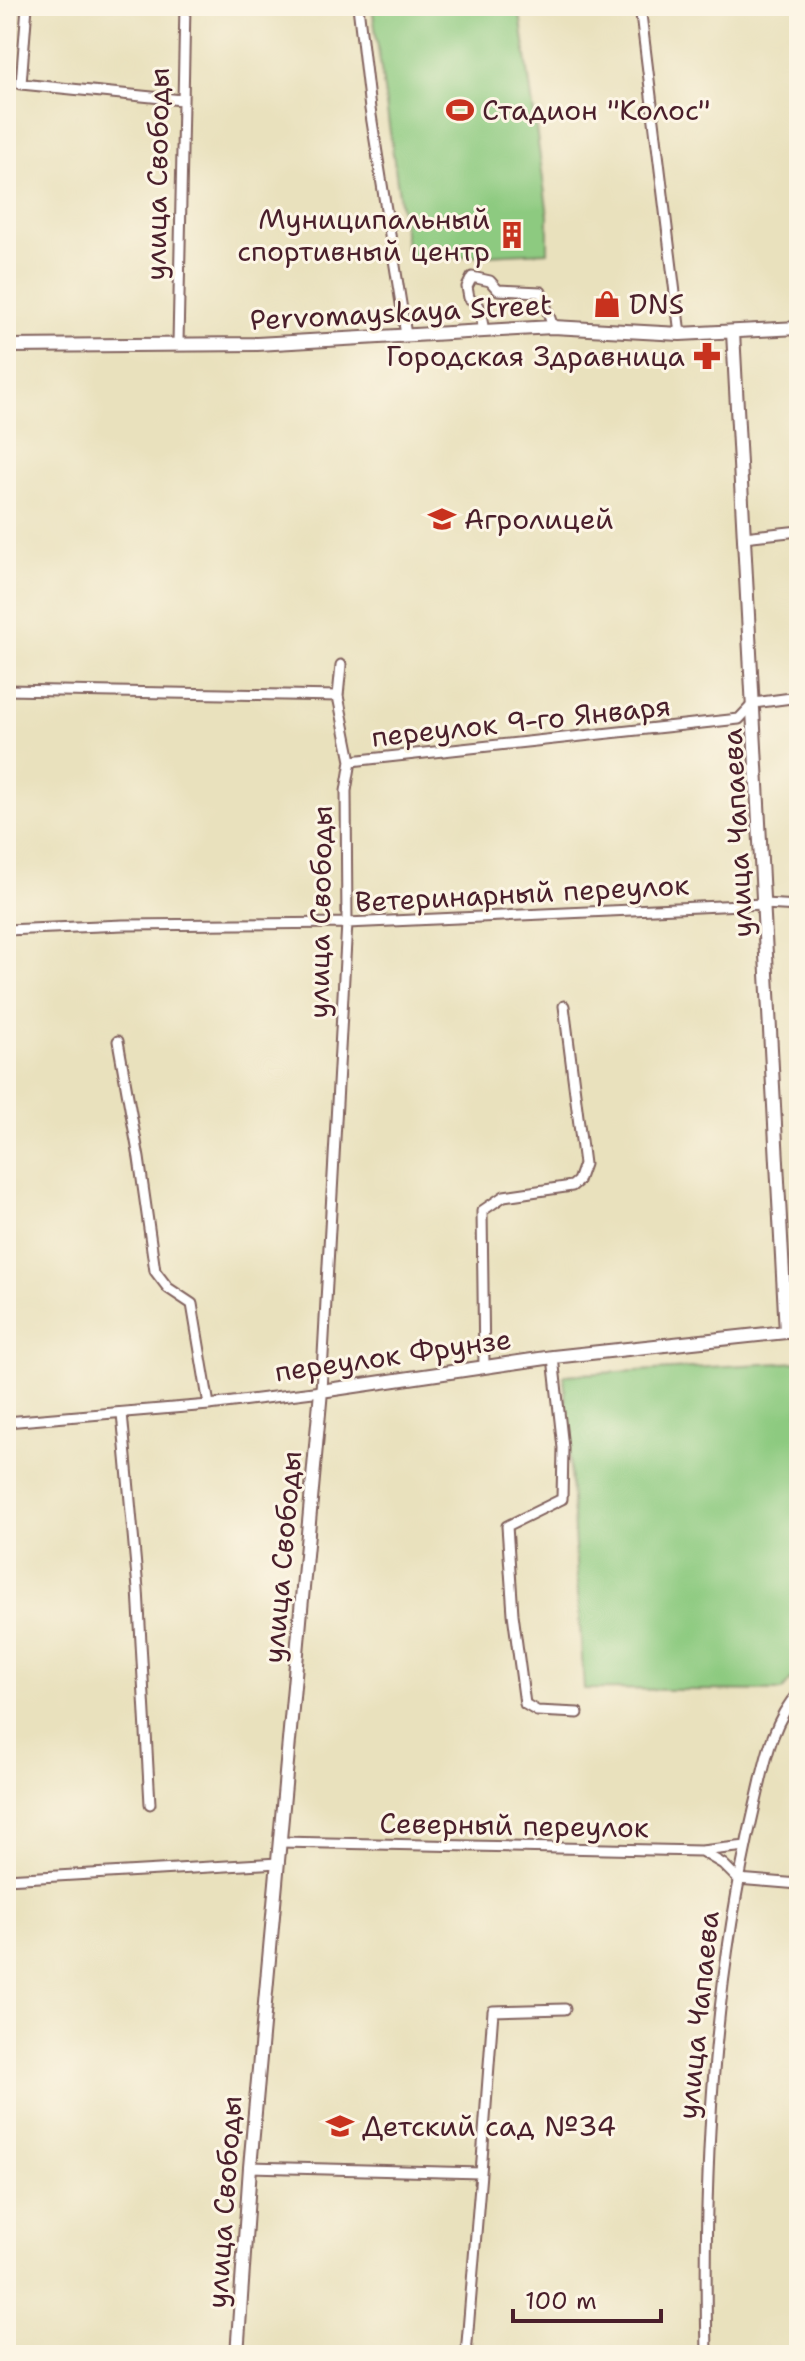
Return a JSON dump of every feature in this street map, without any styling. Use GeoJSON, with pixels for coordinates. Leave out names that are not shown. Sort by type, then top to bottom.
{"type":"FeatureCollection","features":[{"type":"Feature","properties":{"kind":"main road","name":"Pervomayskaya Street"},"geometry":{"type":"LineString","coordinates":[[6,346],[257,344],[553,327],[680,334],[799,328]]}},
{"type":"Feature","properties":{"kind":"main road","name":"улица Чапаева"},"geometry":{"type":"LineString","coordinates":[[733,332],[786,1332]]}},
{"type":"Feature","properties":{"kind":"main road","name":"переулок Фрунзе"},"geometry":{"type":"LineString","coordinates":[[321,1391],[553,1357],[786,1332]]}},
{"type":"Feature","properties":{"kind":"main road","name":"улица Свободы"},"geometry":{"type":"LineString","coordinates":[[237,2355],[250,2167],[321,1391]]}},
{"type":"Feature","properties":{"kind":"street"},"geometry":{"type":"LineString","coordinates":[[27,6],[21,84],[182,100]]}},
{"type":"Feature","properties":{"kind":"street","name":"улица Свободы"},"geometry":{"type":"LineString","coordinates":[[178,343],[185,6]]}},
{"type":"Feature","properties":{"kind":"street"},"geometry":{"type":"LineString","coordinates":[[358,6],[370,109],[406,335]]}},
{"type":"Feature","properties":{"kind":"street"},"geometry":{"type":"LineString","coordinates":[[640,6],[680,334]]}},
{"type":"Feature","properties":{"kind":"street"},"geometry":{"type":"LineString","coordinates":[[484,331],[479,306],[469,298],[467,287],[472,277],[490,281],[498,290],[541,292],[553,327]]}},
{"type":"Feature","properties":{"kind":"street"},"geometry":{"type":"LineString","coordinates":[[744,537],[799,531]]}},
{"type":"Feature","properties":{"kind":"street"},"geometry":{"type":"LineString","coordinates":[[338,696],[341,665]]}},
{"type":"Feature","properties":{"kind":"street","name":"переулок 9-го Января"},"geometry":{"type":"LineString","coordinates":[[6,690],[338,696],[351,761],[739,719],[754,703],[799,697]]}},
{"type":"Feature","properties":{"kind":"street","name":"улица Свободы"},"geometry":{"type":"LineString","coordinates":[[321,1391],[347,923],[346,791],[351,761]]}},
{"type":"Feature","properties":{"kind":"street","name":"Ветеринарный переулок"},"geometry":{"type":"LineString","coordinates":[[6,930],[123,925],[347,923],[764,904],[799,906]]}},
{"type":"Feature","properties":{"kind":"street"},"geometry":{"type":"LineString","coordinates":[[484,1366],[482,1211],[504,1196],[572,1186],[578,1181],[584,1164],[564,1006]]}},
{"type":"Feature","properties":{"kind":"street"},"geometry":{"type":"LineString","coordinates":[[118,1041],[155,1271],[168,1288],[192,1304],[209,1405]]}},
{"type":"Feature","properties":{"kind":"street"},"geometry":{"type":"LineString","coordinates":[[786,1332],[799,1338]]}},
{"type":"Feature","properties":{"kind":"street"},"geometry":{"type":"LineString","coordinates":[[553,1357],[563,1448],[562,1499],[507,1526],[513,1614],[525,1704],[537,1711],[578,1713]]}},
{"type":"Feature","properties":{"kind":"street","name":"переулок Фрунзе"},"geometry":{"type":"LineString","coordinates":[[6,1422],[209,1405],[321,1391]]}},
{"type":"Feature","properties":{"kind":"street"},"geometry":{"type":"LineString","coordinates":[[122,1413],[138,1589],[150,1804]]}},
{"type":"Feature","properties":{"kind":"street","name":"улица Чапаева"},"geometry":{"type":"LineString","coordinates":[[707,2355],[705,2266],[711,2102],[730,1926],[738,1879],[769,1751],[784,1708],[799,1692]]}},
{"type":"Feature","properties":{"kind":"street","name":"Северный переулок"},"geometry":{"type":"LineString","coordinates":[[280,1842],[701,1851],[746,1846]]}},
{"type":"Feature","properties":{"kind":"street"},"geometry":{"type":"LineString","coordinates":[[701,1851],[723,1864],[738,1879],[799,1884]]}},
{"type":"Feature","properties":{"kind":"street"},"geometry":{"type":"LineString","coordinates":[[6,1879],[278,1863]]}},
{"type":"Feature","properties":{"kind":"street"},"geometry":{"type":"LineString","coordinates":[[466,2355],[493,2011],[565,2009]]}},
{"type":"Feature","properties":{"kind":"street"},"geometry":{"type":"LineString","coordinates":[[250,2167],[481,2173]]}},
{"type":"Feature","properties":{"kind":"green space","name":"Стадион \"Колос\""},"geometry":{"type":"Polygon","coordinates":[[[372,6],[519,6],[548,215],[548,252],[408,259],[372,6]]]}},
{"type":"Feature","properties":{"kind":"green space"},"geometry":{"type":"Polygon","coordinates":[[[799,1362],[799,1670],[782,1691],[584,1689],[564,1375],[799,1362]]]}},
{"type":"Feature","properties":{"kind":"place","name":"Стадион \"Колос\""},"geometry":{"type":"Point","coordinates":[460,110]}},
{"type":"Feature","properties":{"kind":"place","name":"Муниципальный спортивный центр"},"geometry":{"type":"Point","coordinates":[512,235]}},
{"type":"Feature","properties":{"kind":"place","name":"DNS"},"geometry":{"type":"Point","coordinates":[607,304]}},
{"type":"Feature","properties":{"kind":"place","name":"Городская Здравница"},"geometry":{"type":"Point","coordinates":[707,356]}},
{"type":"Feature","properties":{"kind":"place","name":"Агролицей"},"geometry":{"type":"Point","coordinates":[442,519]}},
{"type":"Feature","properties":{"kind":"place","name":"Детский сад №34"},"geometry":{"type":"Point","coordinates":[340,2126]}}]}
